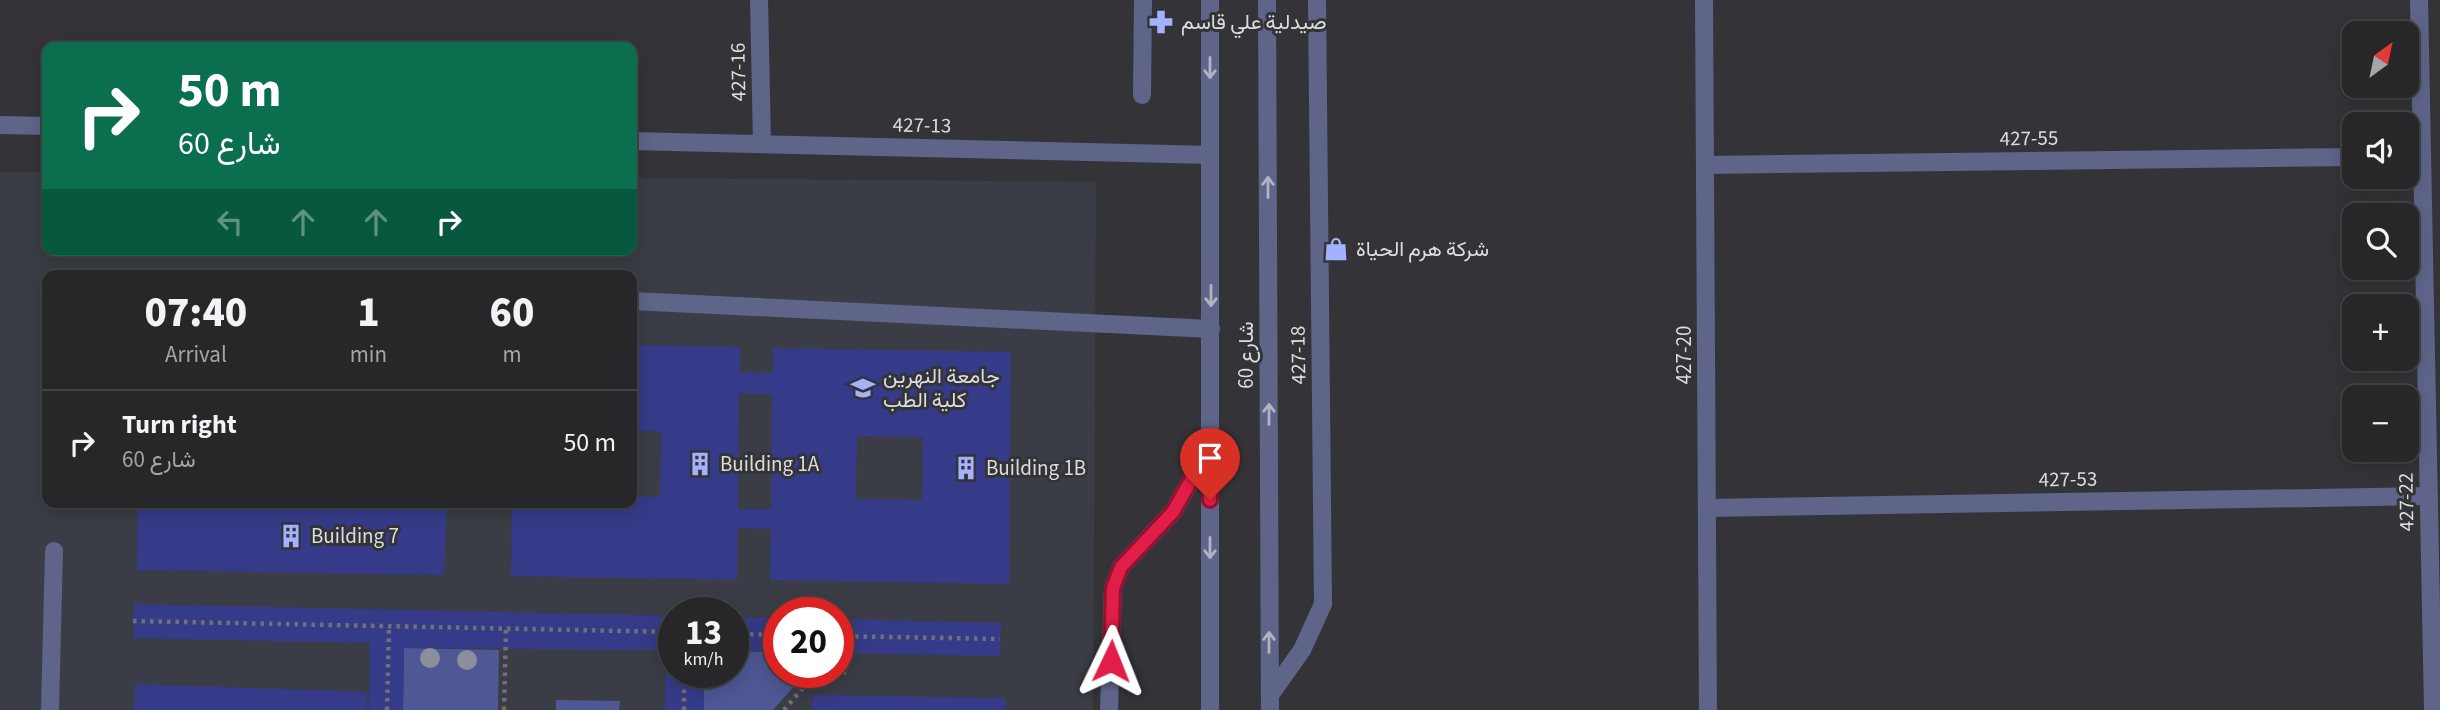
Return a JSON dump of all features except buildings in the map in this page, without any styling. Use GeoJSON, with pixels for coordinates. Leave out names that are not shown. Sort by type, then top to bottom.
{"type":"FeatureCollection","features":[{"type":"Feature","properties":{"kind":"street","name":"427-16"},"geometry":{"type":"LineString","coordinates":[[760,0],[762,144]]}},
{"type":"Feature","properties":{"kind":"street"},"geometry":{"type":"LineString","coordinates":[[1142,96],[1143,0]]}},
{"type":"Feature","properties":{"kind":"street"},"geometry":{"type":"LineString","coordinates":[[1198,0],[1210,8]]}},
{"type":"Feature","properties":{"kind":"street","name":"شارع 60"},"geometry":{"type":"LineString","coordinates":[[1267,0],[1270,703]]}},
{"type":"Feature","properties":{"kind":"street","name":"427-18"},"geometry":{"type":"LineString","coordinates":[[1270,703],[1302,650],[1323,604],[1317,0]]}},
{"type":"Feature","properties":{"kind":"street","name":"427-20"},"geometry":{"type":"LineString","coordinates":[[1704,0],[1709,710]]}},
{"type":"Feature","properties":{"kind":"street","name":"427-22"},"geometry":{"type":"LineString","coordinates":[[2415,112],[2419,0]]}},
{"type":"Feature","properties":{"kind":"street","name":"شارع 60"},"geometry":{"type":"LineString","coordinates":[[1210,8],[1210,710]]}},
{"type":"Feature","properties":{"kind":"street"},"geometry":{"type":"LineString","coordinates":[[0,125],[42,126]]}},
{"type":"Feature","properties":{"kind":"street","name":"427-13"},"geometry":{"type":"LineString","coordinates":[[637,141],[1210,155]]}},
{"type":"Feature","properties":{"kind":"street","name":"427-55"},"geometry":{"type":"LineString","coordinates":[[1705,165],[2342,158]]}},
{"type":"Feature","properties":{"kind":"street","name":"427-22"},"geometry":{"type":"LineString","coordinates":[[2415,189],[2429,496],[2433,710]]}},
{"type":"Feature","properties":{"kind":"street"},"geometry":{"type":"LineString","coordinates":[[637,301],[1211,329]]}},
{"type":"Feature","properties":{"kind":"street"},"geometry":{"type":"LineString","coordinates":[[1109,710],[1113,588],[1121,567],[1173,512],[1210,447]]}},
{"type":"Feature","properties":{"kind":"street","name":"427-53"},"geometry":{"type":"LineString","coordinates":[[1707,508],[2429,496]]}},
{"type":"Feature","properties":{"kind":"street"},"geometry":{"type":"LineString","coordinates":[[50,710],[54,551]]}},
{"type":"Feature","properties":{"kind":"path"},"geometry":{"type":"LineString","coordinates":[[133,621],[658,632]]}},
{"type":"Feature","properties":{"kind":"path"},"geometry":{"type":"LineString","coordinates":[[387,710],[389,626]]}},
{"type":"Feature","properties":{"kind":"path"},"geometry":{"type":"LineString","coordinates":[[504,710],[506,629]]}},
{"type":"Feature","properties":{"kind":"path"},"geometry":{"type":"LineString","coordinates":[[854,636],[1000,639]]}},
{"type":"Feature","properties":{"kind":"path"},"geometry":{"type":"LineString","coordinates":[[684,688],[684,710]]}},
{"type":"Feature","properties":{"kind":"path"},"geometry":{"type":"LineString","coordinates":[[784,710],[803,688]]}},
{"type":"Feature","properties":{"kind":"shaded area","name":"جامعة النهرين كلية الطب"},"geometry":{"type":"Polygon","coordinates":[[[0,172],[42,172],[42,256],[637,256],[637,178],[1096,182],[1093,710],[0,710],[0,172]]]}},
{"type":"Feature","properties":{"kind":"shaded area"},"geometry":{"type":"Polygon","coordinates":[[[404,648],[499,650],[498,710],[403,710],[404,648]]]}},
{"type":"Feature","properties":{"kind":"shaded area"},"geometry":{"type":"Polygon","coordinates":[[[749,651],[763,652],[763,688],[793,688],[773,710],[704,710],[704,688],[749,688],[749,651]]]}},
{"type":"Feature","properties":{"kind":"shaded area"},"geometry":{"type":"Polygon","coordinates":[[[556,700],[620,701],[619,710],[556,710],[556,700]]]}},
{"type":"Feature","properties":{"kind":"place","name":"صيدلية علي قاسم"},"geometry":{"type":"Point","coordinates":[1161,22]}},
{"type":"Feature","properties":{"kind":"place","name":"شركة هرم الحياة"},"geometry":{"type":"Point","coordinates":[1336,249]}},
{"type":"Feature","properties":{"kind":"place","name":"جامعة النهرين كلية الطب"},"geometry":{"type":"Point","coordinates":[863,388]}},
{"type":"Feature","properties":{"kind":"place","name":"Building 1A"},"geometry":{"type":"Point","coordinates":[700,464]}},
{"type":"Feature","properties":{"kind":"place","name":"Building 1B"},"geometry":{"type":"Point","coordinates":[966,468]}},
{"type":"Feature","properties":{"kind":"place","name":"Building 7"},"geometry":{"type":"Point","coordinates":[291,536]}},
{"type":"Feature","properties":{"kind":"route"},"geometry":{"type":"LineString","coordinates":[[1111,661],[1113,588],[1121,567],[1173,512],[1210,447],[1210,500]]}}]}
